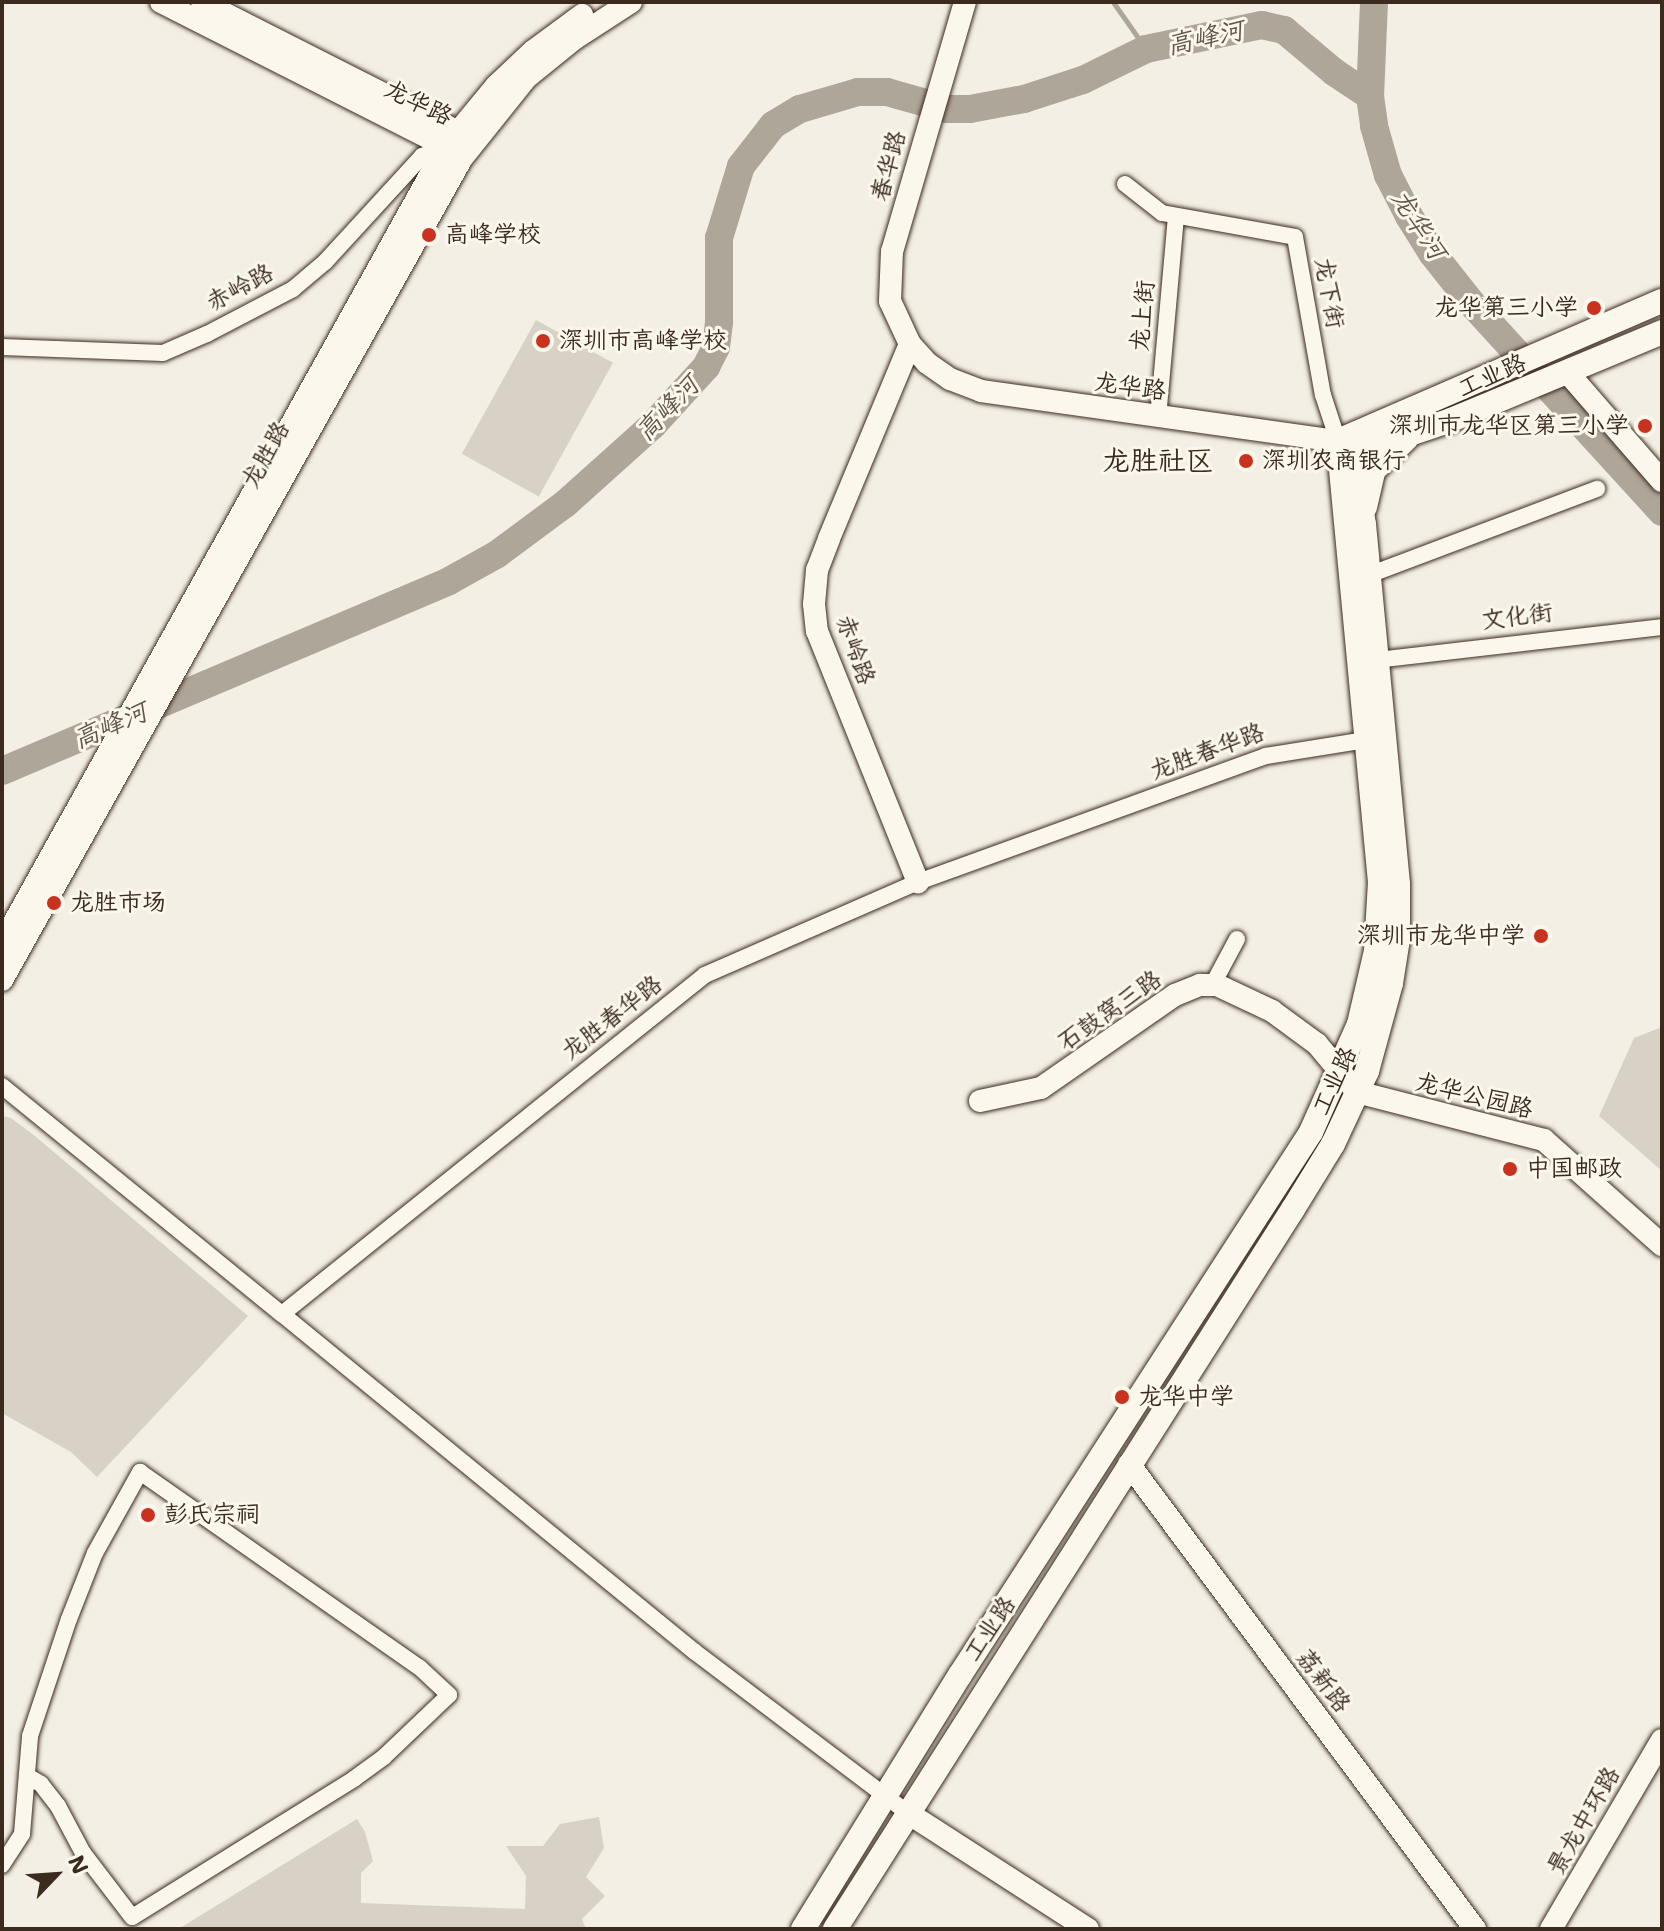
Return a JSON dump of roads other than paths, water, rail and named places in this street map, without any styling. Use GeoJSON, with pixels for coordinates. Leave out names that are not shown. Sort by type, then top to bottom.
{"type":"FeatureCollection","features":[{"type":"Feature","properties":{"kind":"main road","name":"工业路"},"geometry":{"type":"LineString","coordinates":[[1346,447],[1543,353],[1662,301]]}},
{"type":"Feature","properties":{"kind":"main road","name":"工业路"},"geometry":{"type":"LineString","coordinates":[[1346,447],[1419,432],[1526,391],[1662,332]]}},
{"type":"Feature","properties":{"kind":"main road"},"geometry":{"type":"LineString","coordinates":[[1364,525],[1365,500],[1373,471],[1391,451],[1419,432]]}},
{"type":"Feature","properties":{"kind":"main road","name":"工业路"},"geometry":{"type":"LineString","coordinates":[[835,1929],[1333,1144],[1357,1092],[1380,1029],[1398,939],[1395,846],[1364,525],[1346,447]]}},
{"type":"Feature","properties":{"kind":"main road","name":"工业路"},"geometry":{"type":"LineString","coordinates":[[803,1929],[960,1675],[1311,1132],[1341,1072],[1369,986],[1379,918],[1380,882],[1366,740],[1346,447]]}},
{"type":"Feature","properties":{"kind":"street","name":"龙华路"},"geometry":{"type":"LineString","coordinates":[[161,2],[458,142]]}},
{"type":"Feature","properties":{"kind":"street","name":"龙华路"},"geometry":{"type":"LineString","coordinates":[[202,2],[458,142]]}},
{"type":"Feature","properties":{"kind":"street","name":"龙胜路"},"geometry":{"type":"LineString","coordinates":[[2,944],[458,142],[496,86],[533,51],[603,2]]}},
{"type":"Feature","properties":{"kind":"street","name":"龙胜路"},"geometry":{"type":"LineString","coordinates":[[2,980],[167,687],[458,142],[526,78],[574,39],[631,2]]}},
{"type":"Feature","properties":{"kind":"street","name":"春华路"},"geometry":{"type":"LineString","coordinates":[[910,344],[890,301],[892,251],[965,2]]}},
{"type":"Feature","properties":{"kind":"street","name":"赤岭路"},"geometry":{"type":"LineString","coordinates":[[4,350],[163,353],[207,334],[293,289],[325,262],[422,156],[458,142]]}},
{"type":"Feature","properties":{"kind":"street","name":"龙下街"},"geometry":{"type":"LineString","coordinates":[[1125,184],[1152,207],[1176,218],[1295,237],[1323,395],[1346,447]]}},
{"type":"Feature","properties":{"kind":"street","name":"龙上街"},"geometry":{"type":"LineString","coordinates":[[1158,418],[1176,218]]}},
{"type":"Feature","properties":{"kind":"street","name":"龙华路"},"geometry":{"type":"LineString","coordinates":[[910,344],[927,363],[950,379],[981,391],[1346,447]]}},
{"type":"Feature","properties":{"kind":"street","name":"赤岭路"},"geometry":{"type":"LineString","coordinates":[[910,344],[821,560],[814,604],[817,631],[918,882]]}},
{"type":"Feature","properties":{"kind":"street"},"geometry":{"type":"LineString","coordinates":[[1565,374],[1662,481]]}},
{"type":"Feature","properties":{"kind":"street"},"geometry":{"type":"LineString","coordinates":[[1369,575],[1597,489]]}},
{"type":"Feature","properties":{"kind":"street","name":"文化街"},"geometry":{"type":"LineString","coordinates":[[1377,660],[1662,627]]}},
{"type":"Feature","properties":{"kind":"street","name":"龙胜春华路"},"geometry":{"type":"LineString","coordinates":[[282,1314],[705,975],[918,882],[1266,756],[1366,740]]}},
{"type":"Feature","properties":{"kind":"street"},"geometry":{"type":"LineString","coordinates":[[1237,939],[1213,984],[1272,1011],[1326,1052],[1357,1092]]}},
{"type":"Feature","properties":{"kind":"street","name":"石鼓窝三路"},"geometry":{"type":"LineString","coordinates":[[980,1101],[1041,1088],[1175,995],[1213,984]]}},
{"type":"Feature","properties":{"kind":"street"},"geometry":{"type":"LineString","coordinates":[[2,1086],[695,1652],[908,1813],[1088,1929]]}},
{"type":"Feature","properties":{"kind":"street","name":"龙华公园路"},"geometry":{"type":"LineString","coordinates":[[1357,1092],[1544,1140],[1662,1245]]}},
{"type":"Feature","properties":{"kind":"street","name":"荔新路"},"geometry":{"type":"LineString","coordinates":[[1129,1464],[1475,1929]]}},
{"type":"Feature","properties":{"kind":"street"},"geometry":{"type":"LineString","coordinates":[[2,1865],[22,1834],[30,1736],[80,1588],[95,1553],[140,1472],[419,1667],[449,1695],[384,1757],[354,1779],[132,1917],[83,1853],[58,1806],[36,1780],[27,1776]]}},
{"type":"Feature","properties":{"kind":"street","name":"景龙中环路"},"geometry":{"type":"LineString","coordinates":[[1551,1929],[1662,1740]]}},
{"type":"Feature","properties":{"kind":"waterway"},"geometry":{"type":"LineString","coordinates":[[1113,2],[1146,49]]}},
{"type":"Feature","properties":{"kind":"waterway","name":"龙华河"},"geometry":{"type":"LineString","coordinates":[[1374,2],[1370,96],[1374,126],[1388,175],[1409,216],[1432,253],[1473,305],[1662,512]]}},
{"type":"Feature","properties":{"kind":"waterway","name":"高峰河"},"geometry":{"type":"LineString","coordinates":[[2,771],[449,581],[496,555],[565,504],[653,425],[706,367],[716,347],[719,321],[719,238],[741,166],[773,125],[800,109],[858,92],[887,92],[947,109],[970,109],[1024,99],[1083,80],[1146,49],[1262,25],[1284,30],[1334,72],[1370,96]]}},
{"type":"Feature","properties":{"kind":"place","name":"高峰学校"},"geometry":{"type":"Point","coordinates":[429,235]}},
{"type":"Feature","properties":{"kind":"place","name":"龙华第三小学"},"geometry":{"type":"Point","coordinates":[1594,308]}},
{"type":"Feature","properties":{"kind":"place","name":"深圳市高峰学校"},"geometry":{"type":"Point","coordinates":[543,341]}},
{"type":"Feature","properties":{"kind":"place","name":"深圳市龙华区第三小学"},"geometry":{"type":"Point","coordinates":[1645,426]}},
{"type":"Feature","properties":{"kind":"place","name":"深圳农商银行"},"geometry":{"type":"Point","coordinates":[1246,461]}},
{"type":"Feature","properties":{"kind":"place","name":"龙胜市场"},"geometry":{"type":"Point","coordinates":[54,903]}},
{"type":"Feature","properties":{"kind":"place","name":"深圳市龙华中学"},"geometry":{"type":"Point","coordinates":[1541,936]}},
{"type":"Feature","properties":{"kind":"place","name":"中国邮政"},"geometry":{"type":"Point","coordinates":[1510,1169]}},
{"type":"Feature","properties":{"kind":"place","name":"龙华中学"},"geometry":{"type":"Point","coordinates":[1122,1397]}},
{"type":"Feature","properties":{"kind":"place","name":"彭氏宗祠"},"geometry":{"type":"Point","coordinates":[148,1515]}},
{"type":"Feature","properties":{"kind":"district","name":"龙胜社区"},"geometry":{"type":"Point","coordinates":[1158,460]}}]}
